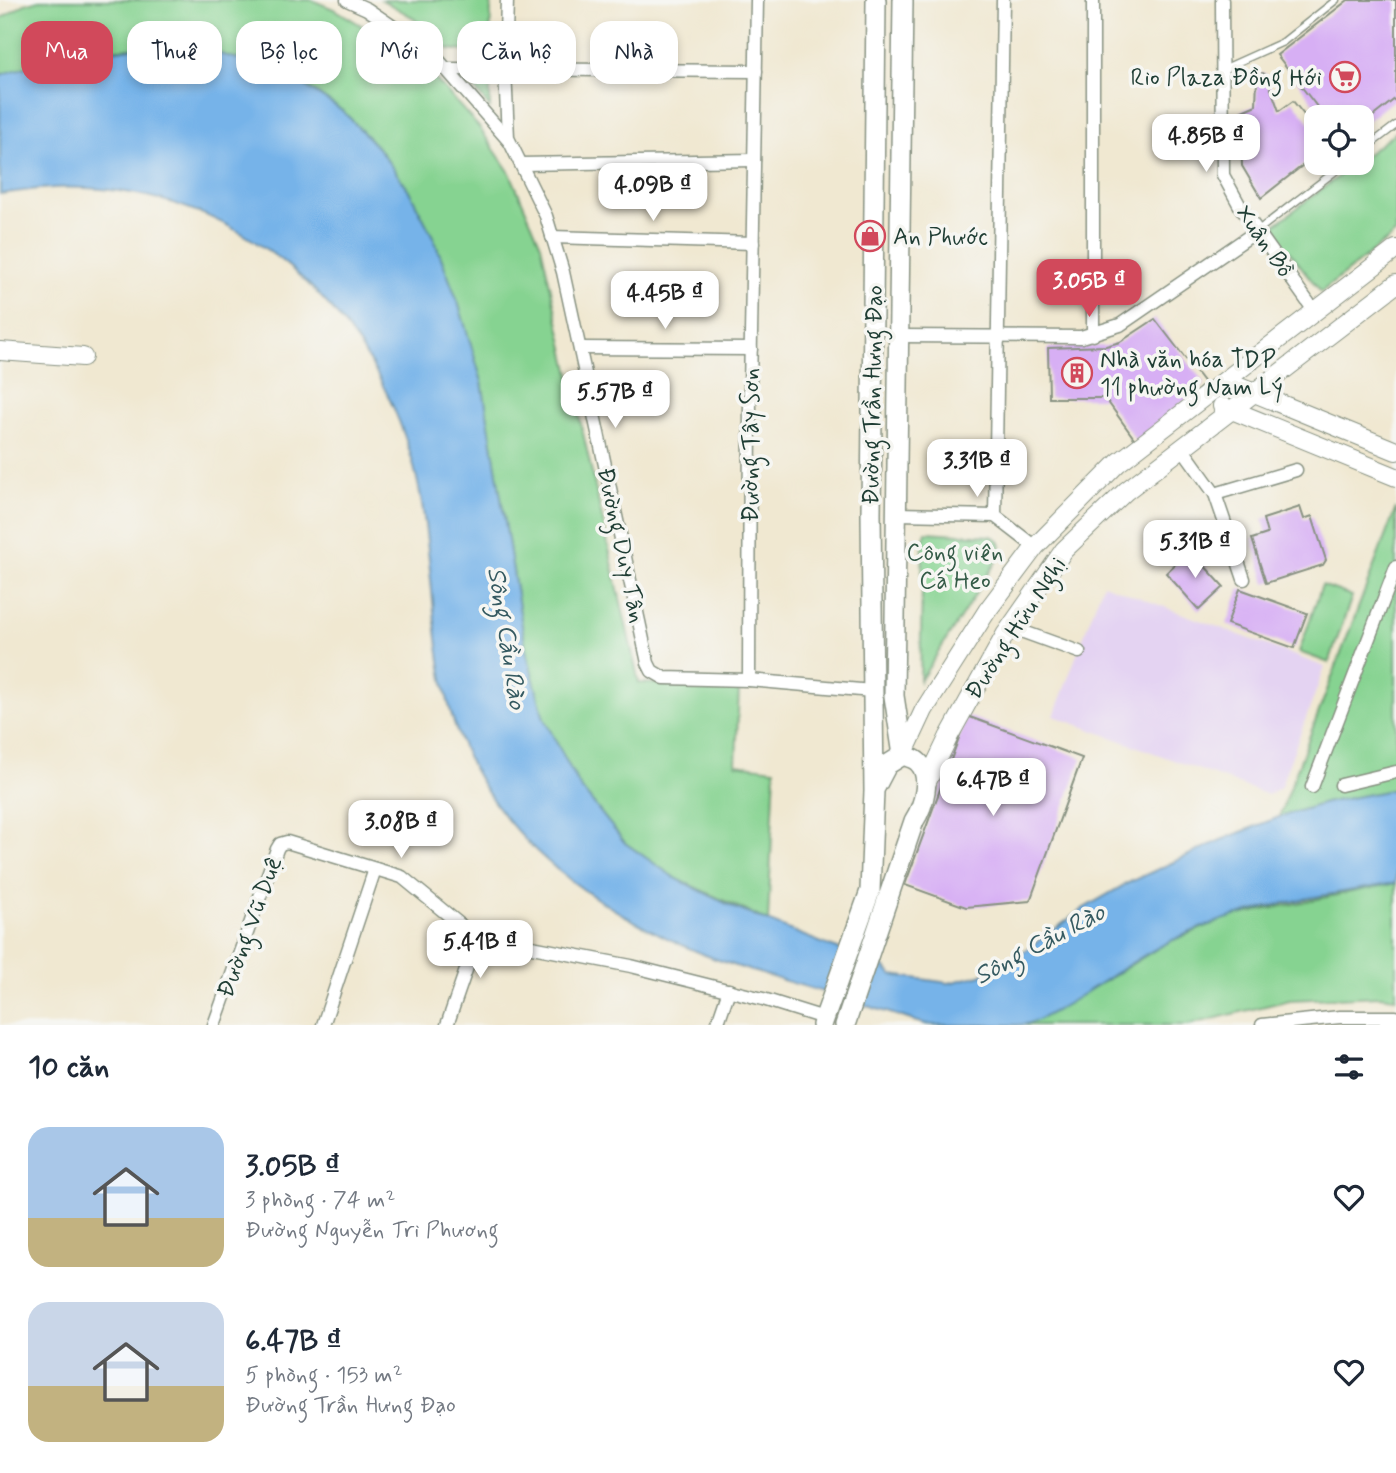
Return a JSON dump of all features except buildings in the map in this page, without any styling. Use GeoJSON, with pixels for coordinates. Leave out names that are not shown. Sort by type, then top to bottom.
{"type":"FeatureCollection","features":[{"type":"Feature","properties":{"kind":"main road","name":"Đường Trần Hưng Đạo"},"geometry":{"type":"LineString","coordinates":[[825,1016],[870,891],[874,791],[871,514],[876,0]]}},
{"type":"Feature","properties":{"kind":"main road","name":"Đường Trần Hưng Đạo"},"geometry":{"type":"LineString","coordinates":[[874,791],[887,765],[903,755],[894,696],[903,0]]}},
{"type":"Feature","properties":{"kind":"main road","name":"Đường Hữu Nghị"},"geometry":{"type":"LineString","coordinates":[[903,755],[924,710],[987,611],[1035,547],[1118,463],[1396,249]]}},
{"type":"Feature","properties":{"kind":"main road","name":"Đường Hữu Nghị"},"geometry":{"type":"LineString","coordinates":[[925,786],[949,736],[1010,627],[1064,550],[1126,491],[1396,284]]}},
{"type":"Feature","properties":{"kind":"main road"},"geometry":{"type":"LineString","coordinates":[[0,351],[83,357]]}},
{"type":"Feature","properties":{"kind":"main road"},"geometry":{"type":"LineString","coordinates":[[1225,381],[1396,451]]}},
{"type":"Feature","properties":{"kind":"main road"},"geometry":{"type":"LineString","coordinates":[[1203,398],[1396,477]]}},
{"type":"Feature","properties":{"kind":"main road"},"geometry":{"type":"LineString","coordinates":[[871,514],[897,514]]}},
{"type":"Feature","properties":{"kind":"main road"},"geometry":{"type":"LineString","coordinates":[[847,1018],[914,821],[922,805],[925,777],[916,760],[903,755]]}},
{"type":"Feature","properties":{"kind":"main road"},"geometry":{"type":"LineString","coordinates":[[873,812],[881,829],[893,834],[904,830],[914,821]]}},
{"type":"Feature","properties":{"kind":"street"},"geometry":{"type":"LineString","coordinates":[[348,0],[367,9],[433,54],[510,142]]}},
{"type":"Feature","properties":{"kind":"street","name":"Đường Duy Tân"},"geometry":{"type":"LineString","coordinates":[[506,21],[507,0]]}},
{"type":"Feature","properties":{"kind":"street","name":"Đường Tây Sơn"},"geometry":{"type":"LineString","coordinates":[[749,680],[757,0]]}},
{"type":"Feature","properties":{"kind":"street"},"geometry":{"type":"LineString","coordinates":[[995,516],[1003,0]]}},
{"type":"Feature","properties":{"kind":"street"},"geometry":{"type":"LineString","coordinates":[[1093,0],[1093,335]]}},
{"type":"Feature","properties":{"kind":"street","name":"Xuân Bồ"},"geometry":{"type":"LineString","coordinates":[[1222,0],[1223,174],[1241,208],[1315,312]]}},
{"type":"Feature","properties":{"kind":"street"},"geometry":{"type":"LineString","coordinates":[[445,69],[457,69]]}},
{"type":"Feature","properties":{"kind":"street"},"geometry":{"type":"LineString","coordinates":[[576,70],[756,71]]}},
{"type":"Feature","properties":{"kind":"street","name":"Đường Duy Tân"},"geometry":{"type":"LineString","coordinates":[[506,84],[508,138],[546,216],[566,284],[652,671],[664,678],[749,680],[872,691]]}},
{"type":"Feature","properties":{"kind":"street"},"geometry":{"type":"LineString","coordinates":[[522,164],[754,160]]}},
{"type":"Feature","properties":{"kind":"street"},"geometry":{"type":"LineString","coordinates":[[899,336],[1093,335],[1120,325],[1257,231]]}},
{"type":"Feature","properties":{"kind":"street"},"geometry":{"type":"LineString","coordinates":[[552,237],[753,243]]}},
{"type":"Feature","properties":{"kind":"street"},"geometry":{"type":"LineString","coordinates":[[580,348],[751,349]]}},
{"type":"Feature","properties":{"kind":"street"},"geometry":{"type":"LineString","coordinates":[[1182,448],[1215,494],[1244,579]]}},
{"type":"Feature","properties":{"kind":"street"},"geometry":{"type":"LineString","coordinates":[[1215,494],[1296,470]]}},
{"type":"Feature","properties":{"kind":"street"},"geometry":{"type":"LineString","coordinates":[[897,514],[995,516],[1035,547]]}},
{"type":"Feature","properties":{"kind":"street"},"geometry":{"type":"LineString","coordinates":[[1312,787],[1396,567]]}},
{"type":"Feature","properties":{"kind":"street"},"geometry":{"type":"LineString","coordinates":[[1010,627],[1079,652]]}},
{"type":"Feature","properties":{"kind":"street"},"geometry":{"type":"LineString","coordinates":[[1341,785],[1396,772]]}},
{"type":"Feature","properties":{"kind":"street","name":"Đường Vũ Duệ"},"geometry":{"type":"LineString","coordinates":[[214,1025],[280,844],[296,843],[375,869]]}},
{"type":"Feature","properties":{"kind":"street"},"geometry":{"type":"LineString","coordinates":[[323,1025],[375,869],[402,877],[474,936],[631,966],[825,1016]]}},
{"type":"Feature","properties":{"kind":"street"},"geometry":{"type":"LineString","coordinates":[[446,1025],[476,942],[474,936]]}},
{"type":"Feature","properties":{"kind":"street"},"geometry":{"type":"LineString","coordinates":[[717,1025],[729,990]]}},
{"type":"Feature","properties":{"kind":"street"},"geometry":{"type":"LineString","coordinates":[[1262,1025],[1340,1017],[1396,1017]]}},
{"type":"Feature","properties":{"kind":"lane"},"geometry":{"type":"LineString","coordinates":[[1222,70],[1283,42],[1336,0]]}},
{"type":"Feature","properties":{"kind":"lane"},"geometry":{"type":"LineString","coordinates":[[1374,142],[1396,125]]}},
{"type":"Feature","properties":{"kind":"lane"},"geometry":{"type":"LineString","coordinates":[[1257,231],[1330,175]]}},
{"type":"Feature","properties":{"kind":"shaded area"},"geometry":{"type":"Polygon","coordinates":[[[1103,584],[1325,667],[1280,788],[1268,795],[1054,716],[1103,584]]]}},
{"type":"Feature","properties":{"kind":"green space"},"geometry":{"type":"Polygon","coordinates":[[[39,0],[312,0],[356,22],[356,84],[440,84],[479,127],[510,173],[541,245],[639,683],[739,687],[736,764],[775,769],[768,921],[675,878],[625,843],[580,787],[544,719],[526,650],[482,382],[458,302],[433,237],[408,189],[378,148],[344,112],[303,84],[342,84],[342,21],[236,21],[236,58],[222,55],[222,21],[127,21],[127,48],[113,49],[113,21],[21,21],[21,69],[0,75],[0,19],[25,4],[39,0]]]}},
{"type":"Feature","properties":{"kind":"green space"},"geometry":{"type":"Polygon","coordinates":[[[382,0],[491,0],[491,21],[457,21],[457,50],[448,49],[443,45],[443,21],[416,21],[382,0]]]}},
{"type":"Feature","properties":{"kind":"green space"},"geometry":{"type":"Polygon","coordinates":[[[471,84],[490,84],[490,108],[471,84]]]}},
{"type":"Feature","properties":{"kind":"green space"},"geometry":{"type":"Polygon","coordinates":[[[1396,132],[1396,233],[1321,292],[1271,228],[1340,175],[1374,175],[1374,149],[1396,132]]]}},
{"type":"Feature","properties":{"kind":"green space"},"geometry":{"type":"Polygon","coordinates":[[[1396,508],[1396,789],[1325,803],[1279,817],[1396,508]]]}},
{"type":"Feature","properties":{"kind":"green space","name":"Công viên Cá Heo"},"geometry":{"type":"Polygon","coordinates":[[[926,532],[991,536],[1000,543],[1001,554],[920,681],[923,542],[926,532]]]}},
{"type":"Feature","properties":{"kind":"green space"},"geometry":{"type":"Polygon","coordinates":[[[1322,585],[1352,596],[1329,663],[1299,652],[1322,585]]]}},
{"type":"Feature","properties":{"kind":"green space"},"geometry":{"type":"Polygon","coordinates":[[[1396,883],[1396,998],[1380,996],[1290,1000],[1188,1025],[1025,1025],[1105,981],[1166,943],[1229,917],[1396,883]]]}},
{"type":"Feature","properties":{"kind":"water","name":"Sông Cầu Rào"},"geometry":{"type":"Polygon","coordinates":[[[127,49],[127,84],[222,84],[222,55],[236,58],[236,84],[302,84],[344,112],[378,148],[408,189],[433,237],[458,302],[482,382],[526,650],[544,719],[580,787],[625,843],[675,878],[735,908],[880,963],[892,975],[949,983],[980,975],[1011,961],[1084,908],[1126,884],[1221,840],[1279,817],[1325,803],[1396,789],[1396,883],[1279,904],[1221,920],[1167,943],[1053,1012],[1023,1025],[932,1025],[918,1022],[705,955],[603,903],[543,857],[517,830],[493,801],[473,768],[459,737],[441,670],[421,498],[405,437],[380,380],[347,328],[307,283],[260,245],[207,216],[149,196],[85,188],[53,188],[0,194],[0,75],[21,69],[21,84],[113,84],[113,51],[127,49]]]}},
{"type":"Feature","properties":{"kind":"place","name":"Rio Plaza Đồng Hới"},"geometry":{"type":"Point","coordinates":[1345,77]}},
{"type":"Feature","properties":{"kind":"place","name":"An Phước"},"geometry":{"type":"Point","coordinates":[870,236]}},
{"type":"Feature","properties":{"kind":"place","name":"Nhà văn hóa TDP 11 phường Nam Lý"},"geometry":{"type":"Point","coordinates":[1077,373]}}]}
